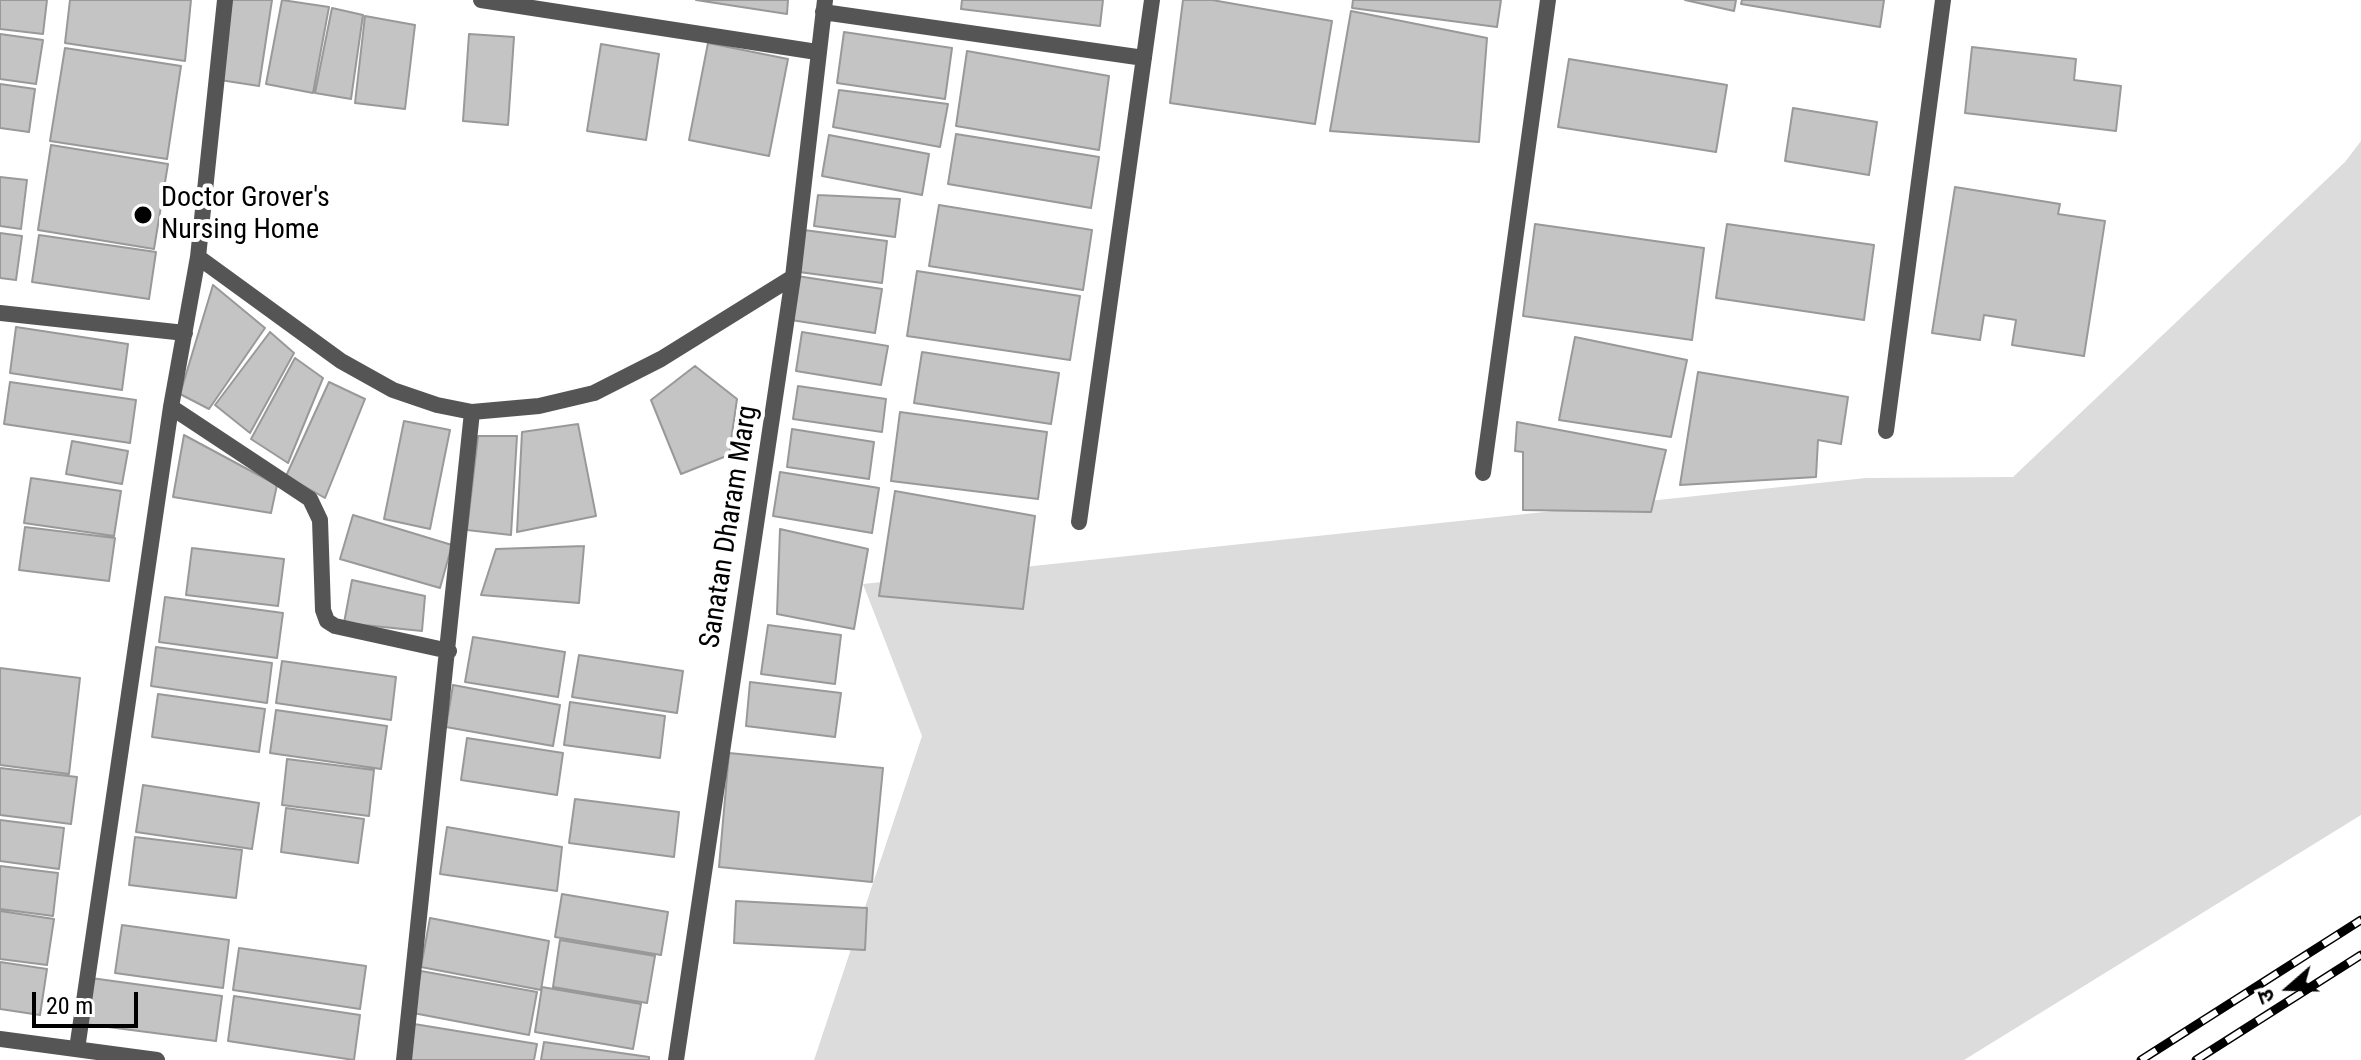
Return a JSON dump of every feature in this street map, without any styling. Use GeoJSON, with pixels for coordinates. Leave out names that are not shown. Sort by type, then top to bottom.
{"type":"FeatureCollection","features":[{"type":"Feature","properties":{"kind":"street"},"geometry":{"type":"LineString","coordinates":[[77,1049],[171,407],[198,257],[225,0]]}},
{"type":"Feature","properties":{"kind":"street"},"geometry":{"type":"LineString","coordinates":[[481,0],[817,52]]}},
{"type":"Feature","properties":{"kind":"street"},"geometry":{"type":"LineString","coordinates":[[1079,522],[1152,0]]}},
{"type":"Feature","properties":{"kind":"street"},"geometry":{"type":"LineString","coordinates":[[1483,473],[1548,0]]}},
{"type":"Feature","properties":{"kind":"street"},"geometry":{"type":"LineString","coordinates":[[1886,431],[1943,0]]}},
{"type":"Feature","properties":{"kind":"street"},"geometry":{"type":"LineString","coordinates":[[824,6],[1144,58]]}},
{"type":"Feature","properties":{"kind":"street","name":"Sanatan Dharam Marg"},"geometry":{"type":"LineString","coordinates":[[676,1060],[793,277],[824,6]]}},
{"type":"Feature","properties":{"kind":"street"},"geometry":{"type":"LineString","coordinates":[[198,257],[341,361],[393,390],[437,405],[472,412],[539,406],[594,393],[661,359],[793,277]]}},
{"type":"Feature","properties":{"kind":"street"},"geometry":{"type":"LineString","coordinates":[[0,313],[185,333]]}},
{"type":"Feature","properties":{"kind":"street"},"geometry":{"type":"LineString","coordinates":[[171,407],[310,499],[320,520],[323,610],[327,621],[335,626],[449,651]]}},
{"type":"Feature","properties":{"kind":"street"},"geometry":{"type":"LineString","coordinates":[[404,1060],[472,412]]}},
{"type":"Feature","properties":{"kind":"street"},"geometry":{"type":"LineString","coordinates":[[0,1039],[157,1060]]}},
{"type":"Feature","properties":{"kind":"shaded area"},"geometry":{"type":"Polygon","coordinates":[[[2361,141],[2361,815],[1964,1060],[814,1060],[922,736],[863,584],[1866,478],[2013,477],[2345,162],[2361,141]]]}},
{"type":"Feature","properties":{"kind":"building"},"geometry":{"type":"Polygon","coordinates":[[[0,0],[47,0],[43,34],[0,29],[0,0]]]}},
{"type":"Feature","properties":{"kind":"building"},"geometry":{"type":"Polygon","coordinates":[[[70,0],[191,0],[185,61],[65,43],[70,0]]]}},
{"type":"Feature","properties":{"kind":"building"},"geometry":{"type":"Polygon","coordinates":[[[232,0],[272,0],[259,86],[220,80],[232,0]]]}},
{"type":"Feature","properties":{"kind":"building"},"geometry":{"type":"Polygon","coordinates":[[[282,0],[329,7],[313,93],[266,84],[282,0]]]}},
{"type":"Feature","properties":{"kind":"building"},"geometry":{"type":"Polygon","coordinates":[[[696,0],[788,0],[787,14],[696,0]]]}},
{"type":"Feature","properties":{"kind":"building"},"geometry":{"type":"Polygon","coordinates":[[[962,0],[1103,0],[1100,26],[961,9],[962,0]]]}},
{"type":"Feature","properties":{"kind":"building"},"geometry":{"type":"Polygon","coordinates":[[[1183,0],[1212,0],[1332,21],[1315,124],[1170,103],[1183,0]]]}},
{"type":"Feature","properties":{"kind":"building"},"geometry":{"type":"Polygon","coordinates":[[[1353,0],[1501,0],[1497,27],[1352,8],[1353,0]]]}},
{"type":"Feature","properties":{"kind":"building"},"geometry":{"type":"Polygon","coordinates":[[[1685,0],[1736,0],[1734,11],[1685,0]]]}},
{"type":"Feature","properties":{"kind":"building"},"geometry":{"type":"Polygon","coordinates":[[[1742,0],[1884,0],[1880,27],[1741,4],[1742,0]]]}},
{"type":"Feature","properties":{"kind":"building"},"geometry":{"type":"Polygon","coordinates":[[[332,8],[363,15],[351,99],[315,93],[332,8]]]}},
{"type":"Feature","properties":{"kind":"building"},"geometry":{"type":"Polygon","coordinates":[[[1351,11],[1487,38],[1479,142],[1330,131],[1351,11]]]}},
{"type":"Feature","properties":{"kind":"building"},"geometry":{"type":"Polygon","coordinates":[[[365,16],[415,25],[405,109],[355,103],[365,16]]]}},
{"type":"Feature","properties":{"kind":"building"},"geometry":{"type":"Polygon","coordinates":[[[844,32],[952,48],[945,99],[837,83],[844,32]]]}},
{"type":"Feature","properties":{"kind":"building"},"geometry":{"type":"Polygon","coordinates":[[[0,34],[43,40],[36,84],[0,79],[0,34]]]}},
{"type":"Feature","properties":{"kind":"building"},"geometry":{"type":"Polygon","coordinates":[[[469,34],[514,37],[508,125],[463,121],[469,34]]]}},
{"type":"Feature","properties":{"kind":"building"},"geometry":{"type":"Polygon","coordinates":[[[708,43],[788,59],[769,156],[689,140],[708,43]]]}},
{"type":"Feature","properties":{"kind":"building"},"geometry":{"type":"Polygon","coordinates":[[[601,44],[659,54],[646,140],[587,131],[601,44]]]}},
{"type":"Feature","properties":{"kind":"building"},"geometry":{"type":"Polygon","coordinates":[[[1972,47],[2076,59],[2074,80],[2121,86],[2116,131],[1965,113],[1972,47]]]}},
{"type":"Feature","properties":{"kind":"building"},"geometry":{"type":"Polygon","coordinates":[[[65,48],[181,66],[167,159],[50,141],[65,48]]]}},
{"type":"Feature","properties":{"kind":"building"},"geometry":{"type":"Polygon","coordinates":[[[967,51],[1109,76],[1099,150],[956,126],[967,51]]]}},
{"type":"Feature","properties":{"kind":"building"},"geometry":{"type":"Polygon","coordinates":[[[1569,59],[1727,85],[1716,152],[1558,127],[1569,59]]]}},
{"type":"Feature","properties":{"kind":"building"},"geometry":{"type":"Polygon","coordinates":[[[0,84],[35,89],[29,132],[0,128],[0,84]]]}},
{"type":"Feature","properties":{"kind":"building"},"geometry":{"type":"Polygon","coordinates":[[[839,90],[948,104],[940,147],[833,127],[839,90]]]}},
{"type":"Feature","properties":{"kind":"building"},"geometry":{"type":"Polygon","coordinates":[[[1793,108],[1877,122],[1869,175],[1785,161],[1793,108]]]}},
{"type":"Feature","properties":{"kind":"building"},"geometry":{"type":"Polygon","coordinates":[[[956,134],[1099,157],[1091,208],[948,184],[956,134]]]}},
{"type":"Feature","properties":{"kind":"building"},"geometry":{"type":"Polygon","coordinates":[[[829,135],[929,154],[922,195],[822,176],[829,135]]]}},
{"type":"Feature","properties":{"kind":"building"},"geometry":{"type":"Polygon","coordinates":[[[51,145],[168,164],[154,249],[38,230],[51,145]]]}},
{"type":"Feature","properties":{"kind":"building"},"geometry":{"type":"Polygon","coordinates":[[[0,177],[27,180],[21,229],[0,226],[0,177]]]}},
{"type":"Feature","properties":{"kind":"building"},"geometry":{"type":"Polygon","coordinates":[[[1955,187],[2060,204],[2058,214],[2105,221],[2084,356],[2012,345],[2016,320],[1984,315],[1980,340],[1932,333],[1955,187]]]}},
{"type":"Feature","properties":{"kind":"building"},"geometry":{"type":"Polygon","coordinates":[[[818,195],[900,199],[895,237],[814,226],[818,195]]]}},
{"type":"Feature","properties":{"kind":"building"},"geometry":{"type":"Polygon","coordinates":[[[939,205],[1092,230],[1083,290],[929,266],[939,205]]]}},
{"type":"Feature","properties":{"kind":"building"},"geometry":{"type":"Polygon","coordinates":[[[1535,224],[1704,248],[1692,340],[1523,316],[1535,224]]]}},
{"type":"Feature","properties":{"kind":"building"},"geometry":{"type":"Polygon","coordinates":[[[1727,224],[1874,245],[1864,320],[1716,298],[1727,224]]]}},
{"type":"Feature","properties":{"kind":"building"},"geometry":{"type":"Polygon","coordinates":[[[804,230],[887,241],[882,283],[799,272],[804,230]]]}},
{"type":"Feature","properties":{"kind":"building"},"geometry":{"type":"Polygon","coordinates":[[[0,233],[22,236],[16,280],[0,278],[0,233]]]}},
{"type":"Feature","properties":{"kind":"building"},"geometry":{"type":"Polygon","coordinates":[[[39,235],[156,252],[149,299],[32,282],[39,235]]]}},
{"type":"Feature","properties":{"kind":"building"},"geometry":{"type":"Polygon","coordinates":[[[917,271],[1080,296],[1070,360],[907,336],[917,271]]]}},
{"type":"Feature","properties":{"kind":"building"},"geometry":{"type":"Polygon","coordinates":[[[797,276],[882,289],[875,333],[791,320],[797,276]]]}},
{"type":"Feature","properties":{"kind":"building"},"geometry":{"type":"Polygon","coordinates":[[[213,285],[265,328],[209,409],[180,394],[213,285]]]}},
{"type":"Feature","properties":{"kind":"building"},"geometry":{"type":"Polygon","coordinates":[[[16,327],[128,344],[122,390],[10,373],[16,327]]]}},
{"type":"Feature","properties":{"kind":"building"},"geometry":{"type":"Polygon","coordinates":[[[270,332],[294,353],[250,433],[215,405],[270,332]]]}},
{"type":"Feature","properties":{"kind":"building"},"geometry":{"type":"Polygon","coordinates":[[[802,332],[888,346],[881,385],[796,371],[802,332]]]}},
{"type":"Feature","properties":{"kind":"building"},"geometry":{"type":"Polygon","coordinates":[[[1575,337],[1687,360],[1671,437],[1559,420],[1575,337]]]}},
{"type":"Feature","properties":{"kind":"building"},"geometry":{"type":"Polygon","coordinates":[[[922,352],[1059,373],[1051,424],[914,403],[922,352]]]}},
{"type":"Feature","properties":{"kind":"building"},"geometry":{"type":"Polygon","coordinates":[[[295,358],[323,378],[288,463],[251,439],[295,358]]]}},
{"type":"Feature","properties":{"kind":"building"},"geometry":{"type":"Polygon","coordinates":[[[695,366],[737,399],[729,455],[681,474],[651,400],[695,366]]]}},
{"type":"Feature","properties":{"kind":"building"},"geometry":{"type":"Polygon","coordinates":[[[1698,372],[1848,397],[1841,444],[1818,440],[1816,477],[1680,485],[1698,372]]]}},
{"type":"Feature","properties":{"kind":"building"},"geometry":{"type":"Polygon","coordinates":[[[10,382],[136,400],[130,443],[4,424],[10,382]]]}},
{"type":"Feature","properties":{"kind":"building"},"geometry":{"type":"Polygon","coordinates":[[[329,382],[365,399],[325,498],[286,476],[329,382]]]}},
{"type":"Feature","properties":{"kind":"building"},"geometry":{"type":"Polygon","coordinates":[[[798,386],[886,399],[882,432],[793,419],[798,386]]]}},
{"type":"Feature","properties":{"kind":"building"},"geometry":{"type":"Polygon","coordinates":[[[900,412],[1047,432],[1038,499],[891,481],[900,412]]]}},
{"type":"Feature","properties":{"kind":"building"},"geometry":{"type":"Polygon","coordinates":[[[404,421],[450,430],[430,529],[384,519],[404,421]]]}},
{"type":"Feature","properties":{"kind":"building"},"geometry":{"type":"Polygon","coordinates":[[[1517,422],[1666,450],[1651,512],[1523,510],[1523,452],[1515,451],[1517,422]]]}},
{"type":"Feature","properties":{"kind":"building"},"geometry":{"type":"Polygon","coordinates":[[[578,424],[596,516],[517,532],[522,432],[578,424]]]}},
{"type":"Feature","properties":{"kind":"building"},"geometry":{"type":"Polygon","coordinates":[[[792,429],[874,442],[869,479],[787,467],[792,429]]]}},
{"type":"Feature","properties":{"kind":"building"},"geometry":{"type":"Polygon","coordinates":[[[184,435],[277,485],[271,513],[173,497],[184,435]]]}},
{"type":"Feature","properties":{"kind":"building"},"geometry":{"type":"Polygon","coordinates":[[[478,436],[517,436],[511,535],[467,530],[478,436]]]}},
{"type":"Feature","properties":{"kind":"building"},"geometry":{"type":"Polygon","coordinates":[[[72,441],[128,451],[122,484],[66,474],[72,441]]]}},
{"type":"Feature","properties":{"kind":"building"},"geometry":{"type":"Polygon","coordinates":[[[780,472],[879,488],[872,533],[773,516],[780,472]]]}},
{"type":"Feature","properties":{"kind":"building"},"geometry":{"type":"Polygon","coordinates":[[[31,478],[121,491],[114,536],[24,523],[31,478]]]}},
{"type":"Feature","properties":{"kind":"building"},"geometry":{"type":"Polygon","coordinates":[[[895,491],[1035,516],[1023,609],[879,596],[895,491]]]}},
{"type":"Feature","properties":{"kind":"building"},"geometry":{"type":"Polygon","coordinates":[[[353,515],[452,545],[440,588],[340,559],[353,515]]]}},
{"type":"Feature","properties":{"kind":"building"},"geometry":{"type":"Polygon","coordinates":[[[25,527],[115,538],[109,581],[19,570],[25,527]]]}},
{"type":"Feature","properties":{"kind":"building"},"geometry":{"type":"Polygon","coordinates":[[[780,529],[868,549],[854,629],[777,614],[780,529]]]}},
{"type":"Feature","properties":{"kind":"building"},"geometry":{"type":"Polygon","coordinates":[[[584,546],[579,603],[481,595],[496,549],[584,546]]]}},
{"type":"Feature","properties":{"kind":"building"},"geometry":{"type":"Polygon","coordinates":[[[192,548],[284,559],[278,606],[186,595],[192,548]]]}},
{"type":"Feature","properties":{"kind":"building"},"geometry":{"type":"Polygon","coordinates":[[[352,580],[425,596],[422,631],[344,623],[352,580]]]}},
{"type":"Feature","properties":{"kind":"building"},"geometry":{"type":"Polygon","coordinates":[[[165,597],[283,613],[277,658],[159,642],[165,597]]]}},
{"type":"Feature","properties":{"kind":"building"},"geometry":{"type":"Polygon","coordinates":[[[768,625],[841,635],[835,684],[761,674],[768,625]]]}},
{"type":"Feature","properties":{"kind":"building"},"geometry":{"type":"Polygon","coordinates":[[[473,637],[565,652],[558,697],[465,682],[473,637]]]}},
{"type":"Feature","properties":{"kind":"building"},"geometry":{"type":"Polygon","coordinates":[[[156,647],[272,663],[267,703],[151,686],[156,647]]]}},
{"type":"Feature","properties":{"kind":"building"},"geometry":{"type":"Polygon","coordinates":[[[579,655],[683,671],[677,713],[572,697],[579,655]]]}},
{"type":"Feature","properties":{"kind":"building"},"geometry":{"type":"Polygon","coordinates":[[[282,661],[396,677],[391,720],[276,703],[282,661]]]}},
{"type":"Feature","properties":{"kind":"building"},"geometry":{"type":"Polygon","coordinates":[[[0,668],[80,678],[69,774],[0,765],[0,668]]]}},
{"type":"Feature","properties":{"kind":"building"},"geometry":{"type":"Polygon","coordinates":[[[750,682],[841,693],[835,737],[746,726],[750,682]]]}},
{"type":"Feature","properties":{"kind":"building"},"geometry":{"type":"Polygon","coordinates":[[[453,685],[560,705],[553,746],[446,727],[453,685]]]}},
{"type":"Feature","properties":{"kind":"building"},"geometry":{"type":"Polygon","coordinates":[[[158,694],[265,709],[259,752],[152,737],[158,694]]]}},
{"type":"Feature","properties":{"kind":"building"},"geometry":{"type":"Polygon","coordinates":[[[570,702],[665,716],[660,758],[564,745],[570,702]]]}},
{"type":"Feature","properties":{"kind":"building"},"geometry":{"type":"Polygon","coordinates":[[[276,710],[387,726],[381,769],[270,753],[276,710]]]}},
{"type":"Feature","properties":{"kind":"building"},"geometry":{"type":"Polygon","coordinates":[[[467,738],[563,753],[557,795],[461,780],[467,738]]]}},
{"type":"Feature","properties":{"kind":"building"},"geometry":{"type":"Polygon","coordinates":[[[729,753],[883,768],[872,882],[719,867],[729,753]]]}},
{"type":"Feature","properties":{"kind":"building"},"geometry":{"type":"Polygon","coordinates":[[[287,759],[374,770],[369,816],[282,805],[287,759]]]}},
{"type":"Feature","properties":{"kind":"building"},"geometry":{"type":"Polygon","coordinates":[[[0,768],[77,777],[71,824],[0,815],[0,768]]]}},
{"type":"Feature","properties":{"kind":"building"},"geometry":{"type":"Polygon","coordinates":[[[143,785],[259,803],[252,849],[136,832],[143,785]]]}},
{"type":"Feature","properties":{"kind":"building"},"geometry":{"type":"Polygon","coordinates":[[[575,799],[679,812],[674,857],[569,843],[575,799]]]}},
{"type":"Feature","properties":{"kind":"building"},"geometry":{"type":"Polygon","coordinates":[[[286,808],[364,819],[358,863],[281,852],[286,808]]]}},
{"type":"Feature","properties":{"kind":"building"},"geometry":{"type":"Polygon","coordinates":[[[0,820],[64,828],[59,869],[0,861],[0,820]]]}},
{"type":"Feature","properties":{"kind":"building"},"geometry":{"type":"Polygon","coordinates":[[[447,827],[562,847],[557,891],[440,874],[447,827]]]}},
{"type":"Feature","properties":{"kind":"building"},"geometry":{"type":"Polygon","coordinates":[[[135,837],[242,850],[236,898],[129,885],[135,837]]]}},
{"type":"Feature","properties":{"kind":"building"},"geometry":{"type":"Polygon","coordinates":[[[0,866],[58,873],[53,916],[0,909],[0,866]]]}},
{"type":"Feature","properties":{"kind":"building"},"geometry":{"type":"Polygon","coordinates":[[[562,894],[668,912],[661,955],[555,937],[562,894]]]}},
{"type":"Feature","properties":{"kind":"building"},"geometry":{"type":"Polygon","coordinates":[[[736,901],[867,908],[865,950],[734,943],[736,901]]]}},
{"type":"Feature","properties":{"kind":"building"},"geometry":{"type":"Polygon","coordinates":[[[0,911],[54,919],[47,965],[0,959],[0,911]]]}},
{"type":"Feature","properties":{"kind":"building"},"geometry":{"type":"Polygon","coordinates":[[[430,918],[549,941],[541,990],[421,967],[430,918]]]}},
{"type":"Feature","properties":{"kind":"building"},"geometry":{"type":"Polygon","coordinates":[[[122,925],[229,940],[223,988],[115,973],[122,925]]]}},
{"type":"Feature","properties":{"kind":"building"},"geometry":{"type":"Polygon","coordinates":[[[560,940],[655,956],[647,1003],[553,987],[560,940]]]}},
{"type":"Feature","properties":{"kind":"building"},"geometry":{"type":"Polygon","coordinates":[[[239,948],[366,966],[360,1009],[233,990],[239,948]]]}},
{"type":"Feature","properties":{"kind":"building"},"geometry":{"type":"Polygon","coordinates":[[[0,962],[47,969],[40,1015],[0,1009],[0,962]]]}},
{"type":"Feature","properties":{"kind":"building"},"geometry":{"type":"Polygon","coordinates":[[[421,971],[537,992],[529,1035],[413,1013],[421,971]]]}},
{"type":"Feature","properties":{"kind":"building"},"geometry":{"type":"Polygon","coordinates":[[[91,978],[222,996],[216,1041],[85,1024],[91,978]]]}},
{"type":"Feature","properties":{"kind":"building"},"geometry":{"type":"Polygon","coordinates":[[[542,987],[641,1004],[633,1049],[535,1032],[542,987]]]}},
{"type":"Feature","properties":{"kind":"building"},"geometry":{"type":"Polygon","coordinates":[[[234,996],[360,1015],[354,1060],[228,1041],[234,996]]]}},
{"type":"Feature","properties":{"kind":"building"},"geometry":{"type":"Polygon","coordinates":[[[414,1024],[537,1044],[534,1060],[408,1060],[414,1024]]]}},
{"type":"Feature","properties":{"kind":"building"},"geometry":{"type":"Polygon","coordinates":[[[544,1042],[649,1057],[649,1060],[541,1060],[544,1042]]]}},
{"type":"Feature","properties":{"kind":"railway"},"geometry":{"type":"LineString","coordinates":[[2141,1060],[2361,920]]}},
{"type":"Feature","properties":{"kind":"railway"},"geometry":{"type":"LineString","coordinates":[[2196,1060],[2361,955]]}},
{"type":"Feature","properties":{"kind":"place","name":"Doctor Grover's Nursing Home"},"geometry":{"type":"Point","coordinates":[143,215]}}]}
